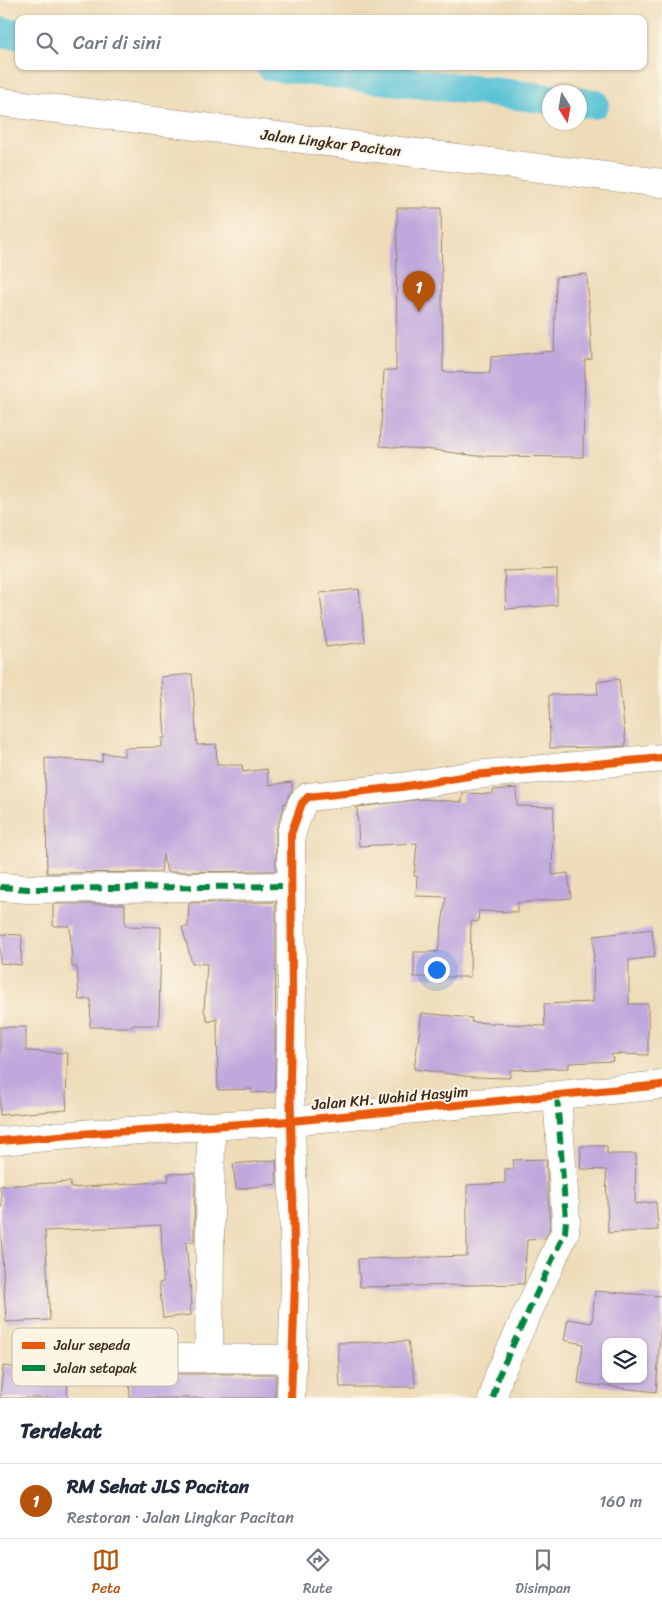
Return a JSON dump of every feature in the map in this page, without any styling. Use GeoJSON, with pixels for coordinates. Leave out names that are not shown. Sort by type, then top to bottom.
{"type":"FeatureCollection","features":[{"type":"Feature","properties":{"kind":"main road","name":"Jalan Lingkar Pacitan"},"geometry":{"type":"LineString","coordinates":[[0,102],[662,183]]}},
{"type":"Feature","properties":{"kind":"main road"},"geometry":{"type":"LineString","coordinates":[[291,1398],[295,1283],[290,1079],[292,990],[291,834],[302,802],[308,797],[401,787],[474,775],[662,758]]}},
{"type":"Feature","properties":{"kind":"main road"},"geometry":{"type":"LineString","coordinates":[[0,887],[291,886]]}},
{"type":"Feature","properties":{"kind":"main road","name":"Jalan KH. Wahid Hasyim"},"geometry":{"type":"LineString","coordinates":[[0,1141],[94,1133],[291,1121],[662,1085]]}},
{"type":"Feature","properties":{"kind":"main road"},"geometry":{"type":"LineString","coordinates":[[493,1398],[500,1375],[565,1232],[566,1220],[557,1096]]}},
{"type":"Feature","properties":{"kind":"main road"},"geometry":{"type":"LineString","coordinates":[[209,1359],[211,1126]]}},
{"type":"Feature","properties":{"kind":"main road"},"geometry":{"type":"LineString","coordinates":[[178,1359],[292,1359]]}},
{"type":"Feature","properties":{"kind":"building"},"geometry":{"type":"Polygon","coordinates":[[[397,208],[441,208],[443,372],[490,373],[491,357],[554,351],[556,277],[587,274],[592,359],[585,360],[583,457],[477,456],[434,450],[380,446],[384,370],[396,370],[397,208]]]}},
{"type":"Feature","properties":{"kind":"building"},"geometry":{"type":"Polygon","coordinates":[[[557,569],[557,605],[506,609],[504,571],[557,569]]]}},
{"type":"Feature","properties":{"kind":"building"},"geometry":{"type":"Polygon","coordinates":[[[359,589],[365,642],[326,647],[320,593],[359,589]]]}},
{"type":"Feature","properties":{"kind":"building"},"geometry":{"type":"Polygon","coordinates":[[[192,674],[197,745],[216,744],[217,765],[242,765],[243,772],[267,769],[269,785],[292,782],[292,790],[285,804],[283,804],[284,808],[276,829],[276,871],[167,872],[163,855],[161,872],[47,873],[45,758],[102,762],[103,753],[124,756],[124,748],[162,747],[162,738],[165,738],[161,677],[192,674]]]}},
{"type":"Feature","properties":{"kind":"building"},"geometry":{"type":"Polygon","coordinates":[[[619,679],[626,746],[550,748],[549,695],[598,694],[597,682],[619,679]]]}},
{"type":"Feature","properties":{"kind":"building"},"geometry":{"type":"Polygon","coordinates":[[[516,788],[517,806],[554,807],[552,875],[568,873],[571,898],[517,903],[517,912],[479,911],[478,922],[471,921],[470,977],[414,977],[414,952],[438,952],[446,897],[416,896],[417,876],[414,876],[417,843],[359,846],[357,807],[423,799],[462,802],[463,793],[493,794],[493,790],[516,788]]]}},
{"type":"Feature","properties":{"kind":"building"},"geometry":{"type":"Polygon","coordinates":[[[276,902],[275,1092],[252,1093],[252,1089],[218,1090],[217,1019],[208,1022],[204,1010],[207,964],[192,963],[182,927],[188,927],[189,903],[276,902]]]}},
{"type":"Feature","properties":{"kind":"building"},"geometry":{"type":"Polygon","coordinates":[[[53,904],[125,904],[125,926],[161,927],[159,1025],[90,1027],[91,999],[79,1000],[77,967],[72,967],[70,926],[53,926],[53,904]]]}},
{"type":"Feature","properties":{"kind":"building"},"geometry":{"type":"Polygon","coordinates":[[[652,929],[655,957],[629,960],[629,1004],[648,1004],[648,1055],[612,1054],[613,1061],[569,1063],[569,1068],[510,1070],[510,1078],[473,1077],[414,1069],[422,1013],[472,1018],[471,1022],[545,1026],[544,1004],[593,1002],[594,936],[652,929]]]}},
{"type":"Feature","properties":{"kind":"building"},"geometry":{"type":"Polygon","coordinates":[[[0,934],[22,935],[21,965],[0,963],[0,934]]]}},
{"type":"Feature","properties":{"kind":"building"},"geometry":{"type":"Polygon","coordinates":[[[0,1027],[26,1027],[26,1051],[68,1053],[67,1110],[0,1115],[0,1027]]]}},
{"type":"Feature","properties":{"kind":"building"},"geometry":{"type":"Polygon","coordinates":[[[581,1146],[607,1146],[607,1154],[636,1154],[635,1204],[656,1202],[658,1230],[608,1233],[606,1170],[580,1169],[581,1146]]]}},
{"type":"Feature","properties":{"kind":"building"},"geometry":{"type":"Polygon","coordinates":[[[546,1159],[550,1228],[544,1239],[527,1240],[524,1284],[360,1287],[358,1259],[467,1256],[467,1185],[505,1183],[505,1169],[514,1169],[513,1160],[546,1159]]]}},
{"type":"Feature","properties":{"kind":"building"},"geometry":{"type":"Polygon","coordinates":[[[276,1160],[277,1184],[236,1189],[233,1164],[276,1160]]]}},
{"type":"Feature","properties":{"kind":"building"},"geometry":{"type":"Polygon","coordinates":[[[195,1173],[194,1242],[186,1242],[192,1305],[190,1305],[191,1315],[163,1318],[159,1283],[163,1282],[161,1225],[45,1231],[50,1320],[6,1322],[0,1186],[70,1182],[71,1188],[169,1181],[168,1174],[195,1173]]]}},
{"type":"Feature","properties":{"kind":"building"},"geometry":{"type":"Polygon","coordinates":[[[595,1291],[662,1296],[662,1321],[656,1392],[578,1383],[583,1344],[564,1340],[568,1319],[592,1323],[595,1291]]]}},
{"type":"Feature","properties":{"kind":"building"},"geometry":{"type":"Polygon","coordinates":[[[408,1341],[416,1387],[340,1387],[338,1343],[408,1341]]]}},
{"type":"Feature","properties":{"kind":"building"},"geometry":{"type":"Polygon","coordinates":[[[3,1366],[12,1367],[12,1386],[68,1386],[67,1398],[0,1398],[3,1366]]]}},
{"type":"Feature","properties":{"kind":"building"},"geometry":{"type":"Polygon","coordinates":[[[178,1374],[276,1374],[275,1398],[130,1398],[129,1386],[178,1386],[178,1374]]]}},
{"type":"Feature","properties":{"kind":"waterway"},"geometry":{"type":"LineString","coordinates":[[0,32],[15,34]]}},
{"type":"Feature","properties":{"kind":"waterway"},"geometry":{"type":"LineString","coordinates":[[305,70],[542,98]]}},
{"type":"Feature","properties":{"kind":"waterway"},"geometry":{"type":"LineString","coordinates":[[587,103],[594,104]]}},
{"type":"Feature","properties":{"kind":"marked path"},"geometry":{"type":"LineString","coordinates":[[0,887],[28,889],[291,886]]}},
{"type":"Feature","properties":{"kind":"marked path"},"geometry":{"type":"LineString","coordinates":[[493,1398],[499,1375],[565,1232],[566,1220],[557,1096]]}},
{"type":"Feature","properties":{"kind":"cycle path"},"geometry":{"type":"LineString","coordinates":[[291,1398],[295,1283],[290,1079],[292,991],[291,834],[302,803],[308,797],[401,787],[474,775],[662,758]]}},
{"type":"Feature","properties":{"kind":"cycle path"},"geometry":{"type":"LineString","coordinates":[[0,1141],[94,1133],[291,1121],[662,1085]]}},
{"type":"Feature","properties":{"kind":"place","name":"RM Sehat JLS Pacitan"},"geometry":{"type":"Point","coordinates":[419,312]}}]}
